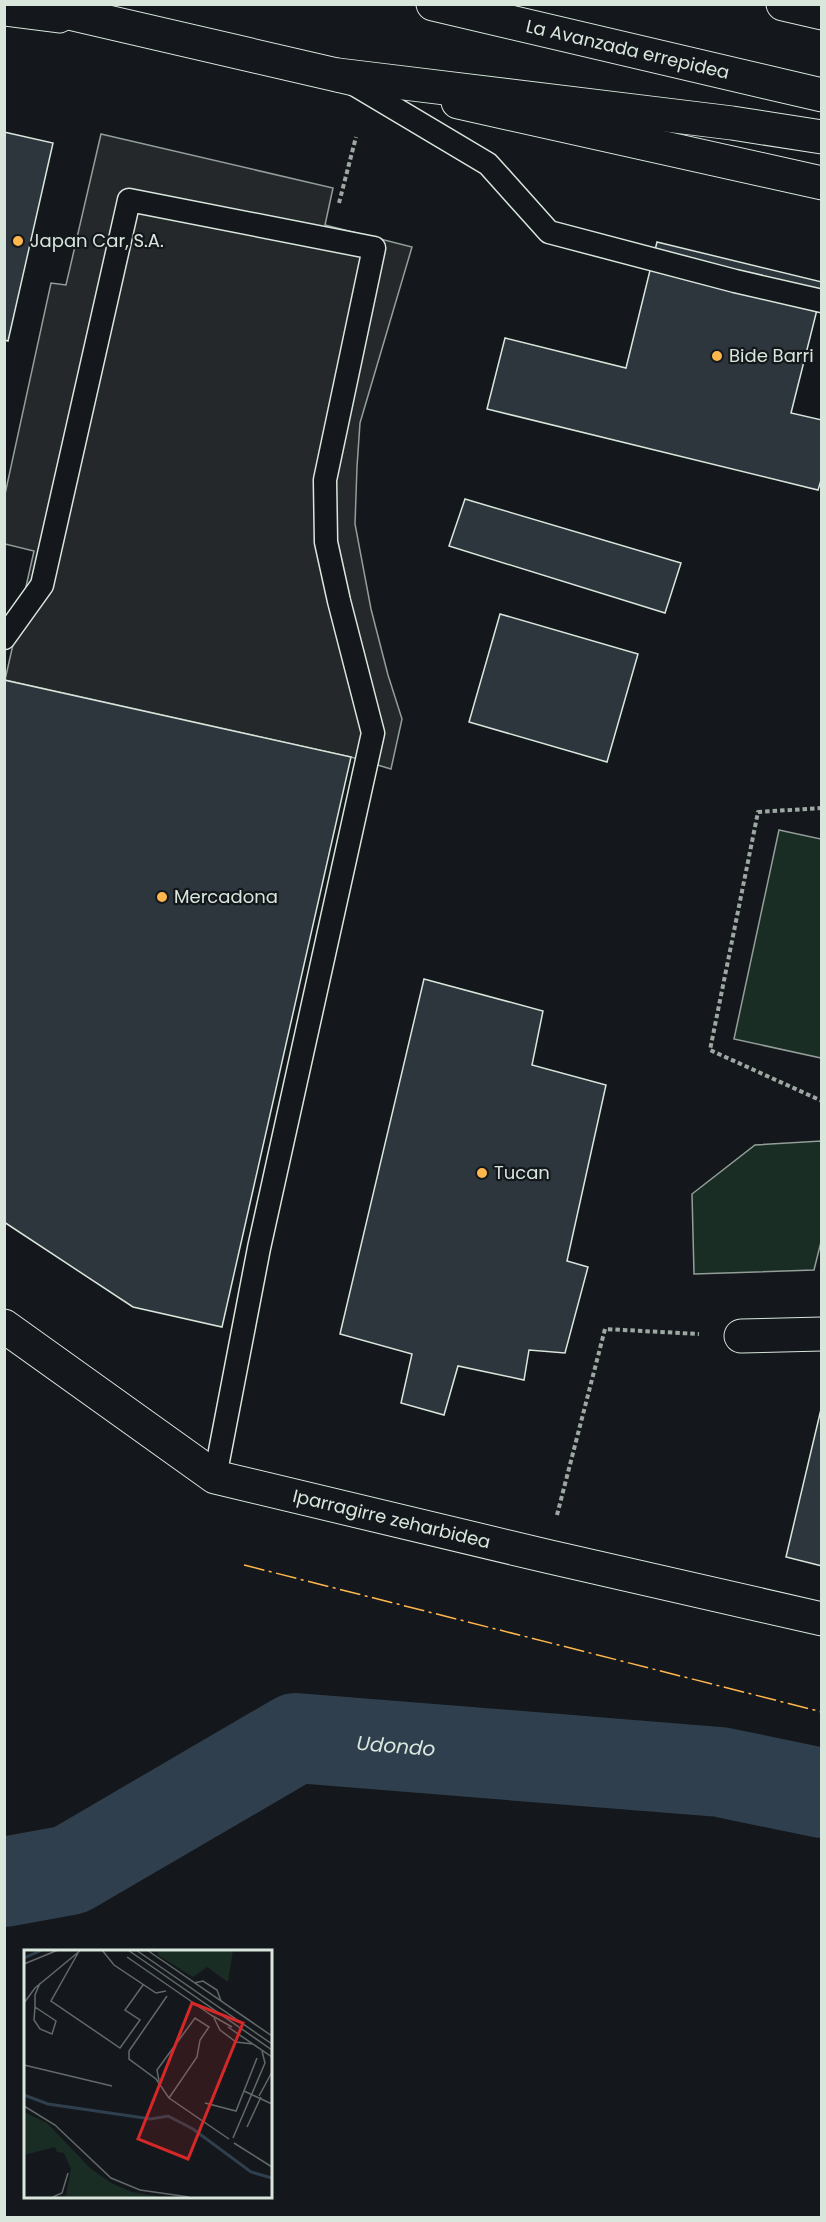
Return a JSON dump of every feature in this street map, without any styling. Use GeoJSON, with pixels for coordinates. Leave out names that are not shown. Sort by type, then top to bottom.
{"type":"FeatureCollection","features":[{"type":"Feature","properties":{"kind":"main road"},"geometry":{"type":"LineString","coordinates":[[30,4],[822,183]]}},
{"type":"Feature","properties":{"kind":"main road","name":"La Avanzada errepidea"},"geometry":{"type":"LineString","coordinates":[[433,4],[822,95]]}},
{"type":"Feature","properties":{"kind":"main road"},"geometry":{"type":"LineString","coordinates":[[783,4],[822,13]]}},
{"type":"Feature","properties":{"kind":"main road"},"geometry":{"type":"LineString","coordinates":[[4,9],[101,21]]}},
{"type":"Feature","properties":{"kind":"main road"},"geometry":{"type":"LineString","coordinates":[[338,75],[732,123],[822,137]]}},
{"type":"Feature","properties":{"kind":"main road","name":"Iparragirre zeharbidea"},"geometry":{"type":"LineString","coordinates":[[4,1326],[215,1477],[822,1619]]}},
{"type":"Feature","properties":{"kind":"main road"},"geometry":{"type":"LineString","coordinates":[[741,1336],[822,1334]]}},
{"type":"Feature","properties":{"kind":"lane"},"geometry":{"type":"LineString","coordinates":[[338,75],[488,164],[549,232],[822,301]]}},
{"type":"Feature","properties":{"kind":"lane"},"geometry":{"type":"LineString","coordinates":[[4,638],[42,585],[129,200],[374,248],[325,480],[326,542],[374,733],[259,1248],[215,1477]]}},
{"type":"Feature","properties":{"kind":"lane"},"geometry":{"type":"LineString","coordinates":[[288,1037],[301,1059]]}},
{"type":"Feature","properties":{"kind":"path"},"geometry":{"type":"LineString","coordinates":[[330,239],[356,137]]}},
{"type":"Feature","properties":{"kind":"path"},"geometry":{"type":"LineString","coordinates":[[822,808],[758,812],[710,1050],[822,1101]]}},
{"type":"Feature","properties":{"kind":"path"},"geometry":{"type":"LineString","coordinates":[[546,1556],[605,1329],[741,1336]]}},
{"type":"Feature","properties":{"kind":"green space"},"geometry":{"type":"Polygon","coordinates":[[[779,830],[821,839],[821,1058],[734,1039],[779,830]]]}},
{"type":"Feature","properties":{"kind":"green space"},"geometry":{"type":"Polygon","coordinates":[[[821,1141],[821,1242],[814,1270],[694,1274],[692,1194],[755,1145],[821,1141]]]}},
{"type":"Feature","properties":{"kind":"shaded area"},"geometry":{"type":"Polygon","coordinates":[[[101,134],[333,188],[325,225],[412,247],[360,423],[357,467],[355,524],[371,609],[402,719],[391,769],[351,757],[5,680],[34,551],[5,544],[5,494],[51,283],[66,285],[101,134]]]}},
{"type":"Feature","properties":{"kind":"building","name":"Japan Car, S.A."},"geometry":{"type":"Polygon","coordinates":[[[4,132],[53,143],[8,341],[4,340],[4,132]]]}},
{"type":"Feature","properties":{"kind":"building","name":"Bide Barri"},"geometry":{"type":"Polygon","coordinates":[[[657,242],[822,282],[822,290],[791,413],[822,420],[822,477],[818,490],[487,409],[505,338],[626,368],[657,242]]]}},
{"type":"Feature","properties":{"kind":"building"},"geometry":{"type":"Polygon","coordinates":[[[465,499],[681,563],[665,613],[449,546],[465,499]]]}},
{"type":"Feature","properties":{"kind":"building"},"geometry":{"type":"Polygon","coordinates":[[[500,614],[638,654],[607,762],[469,722],[500,614]]]}},
{"type":"Feature","properties":{"kind":"building","name":"Mercadona"},"geometry":{"type":"Polygon","coordinates":[[[4,680],[351,757],[222,1327],[133,1307],[4,1222],[4,680]]]}},
{"type":"Feature","properties":{"kind":"building","name":"Tucan"},"geometry":{"type":"Polygon","coordinates":[[[424,979],[543,1011],[532,1065],[606,1085],[567,1261],[588,1267],[565,1353],[529,1350],[524,1380],[458,1366],[444,1415],[401,1403],[412,1354],[340,1334],[424,979]]]}},
{"type":"Feature","properties":{"kind":"building"},"geometry":{"type":"Polygon","coordinates":[[[822,1405],[822,1566],[786,1557],[822,1405]]]}},
{"type":"Feature","properties":{"kind":"waterway","name":"Udondo"},"geometry":{"type":"LineString","coordinates":[[4,1882],[70,1870],[296,1738],[720,1772],[822,1793]]}},
{"type":"Feature","properties":{"kind":"power"},"geometry":{"type":"LineString","coordinates":[[244,1565],[822,1712]]}},
{"type":"Feature","properties":{"kind":"place","name":"Japan Car, S.A."},"geometry":{"type":"Point","coordinates":[18,241]}},
{"type":"Feature","properties":{"kind":"place","name":"Bide Barri"},"geometry":{"type":"Point","coordinates":[717,356]}},
{"type":"Feature","properties":{"kind":"place","name":"Mercadona"},"geometry":{"type":"Point","coordinates":[162,897]}},
{"type":"Feature","properties":{"kind":"place","name":"Tucan"},"geometry":{"type":"Point","coordinates":[482,1173]}}]}
